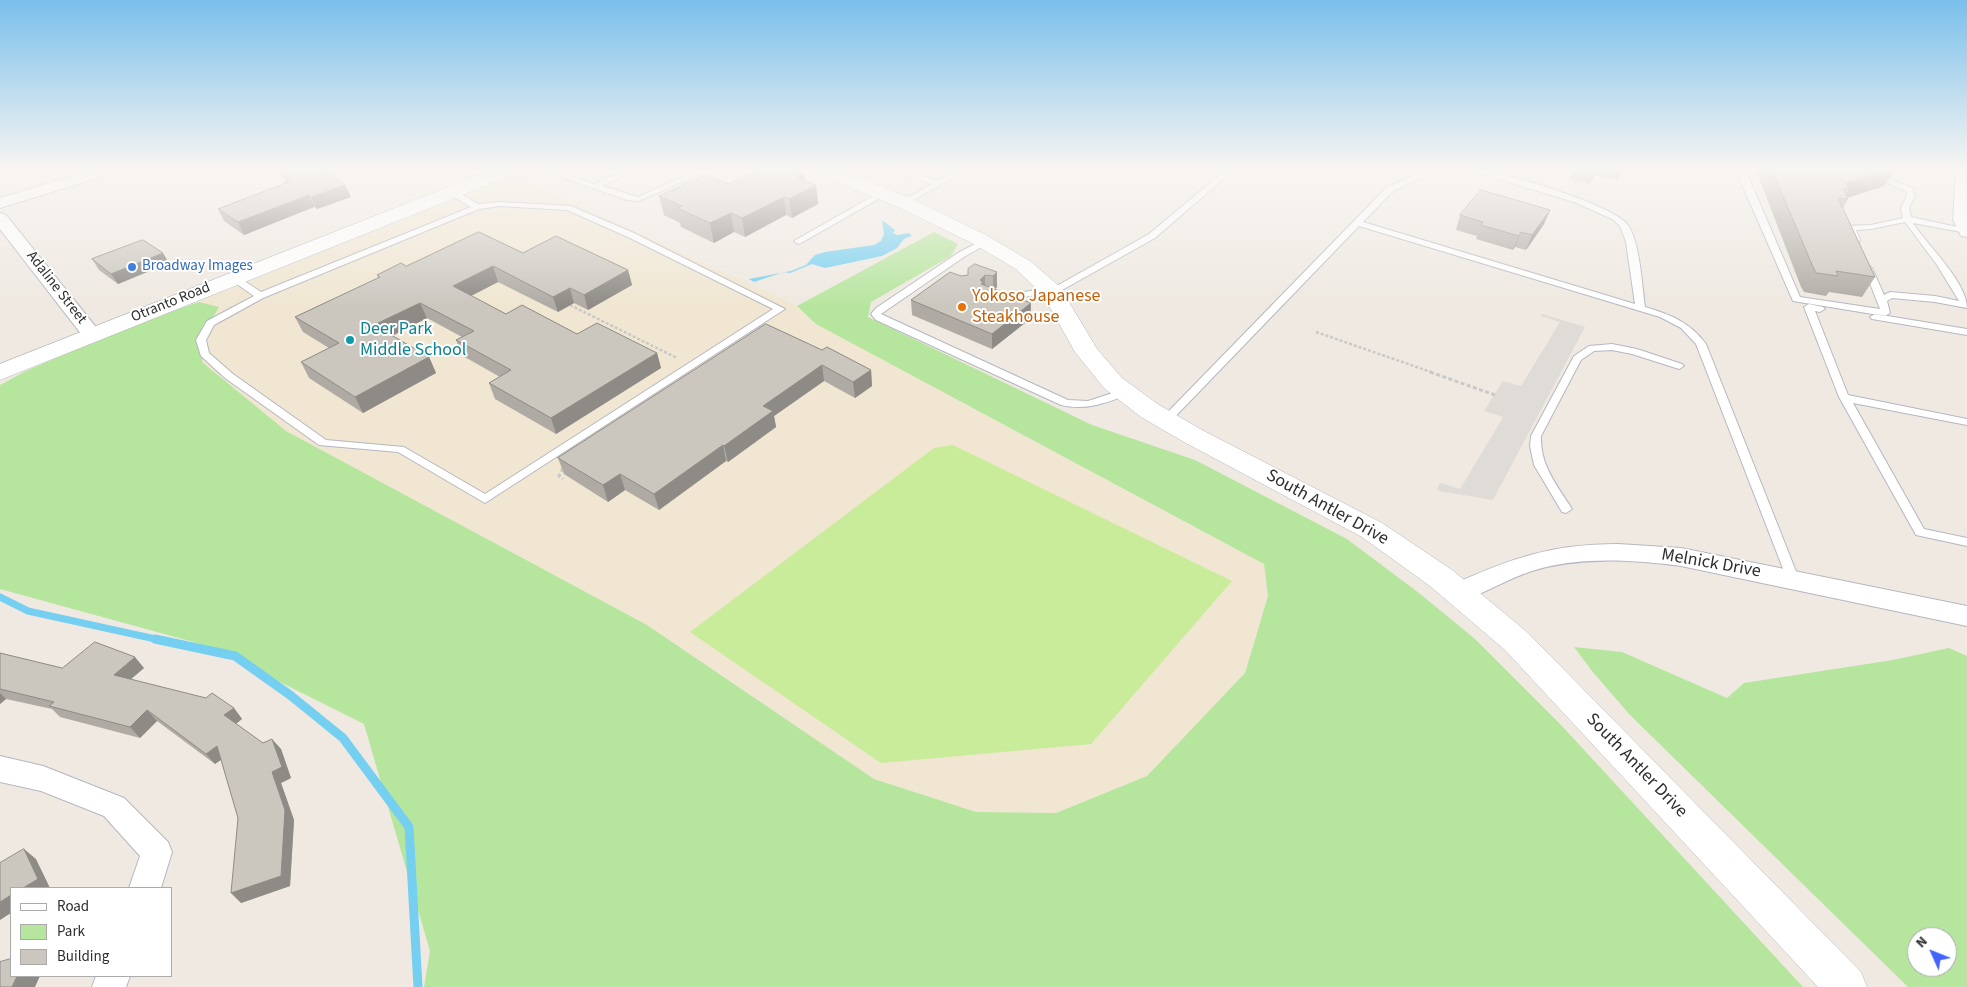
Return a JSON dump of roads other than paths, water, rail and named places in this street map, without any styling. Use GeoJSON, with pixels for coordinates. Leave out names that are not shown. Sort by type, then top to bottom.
{"type":"FeatureCollection","features":[{"type":"Feature","properties":{"kind":"street","name":"Otranto Road"},"geometry":{"type":"LineString","coordinates":[[0,373],[394,215]]}},
{"type":"Feature","properties":{"kind":"street","name":"South Antler Drive"},"geometry":{"type":"LineString","coordinates":[[928,215],[984,242],[1023,266],[1051,291],[1087,352],[1113,382],[1150,411],[1165,421],[1372,530],[1437,576],[1516,641],[1846,987]]}},
{"type":"Feature","properties":{"kind":"street"},"geometry":{"type":"LineString","coordinates":[[1962,215],[1962,220],[1967,231]]}},
{"type":"Feature","properties":{"kind":"street","name":"Adaline Street"},"geometry":{"type":"LineString","coordinates":[[0,218],[92,335]]}},
{"type":"Feature","properties":{"kind":"street","name":"Melnick Drive"},"geometry":{"type":"LineString","coordinates":[[1458,593],[1512,569],[1554,557],[1600,552],[1650,553],[1681,557],[1793,579],[1967,616]]}},
{"type":"Feature","properties":{"kind":"street"},"geometry":{"type":"LineString","coordinates":[[0,769],[43,779],[114,807],[158,852],[144,887]]}},
{"type":"Feature","properties":{"kind":"lane"},"geometry":{"type":"LineString","coordinates":[[457,215],[260,296],[210,323],[201,340],[204,354],[229,376],[323,443],[400,449],[485,499],[780,309],[633,236],[584,215]]}},
{"type":"Feature","properties":{"kind":"lane"},"geometry":{"type":"LineString","coordinates":[[798,241],[845,215]]}},
{"type":"Feature","properties":{"kind":"lane"},"geometry":{"type":"LineString","coordinates":[[993,297],[1012,297],[1051,291],[1152,236],[1177,215]]}},
{"type":"Feature","properties":{"kind":"lane"},"geometry":{"type":"LineString","coordinates":[[1165,421],[1365,215]]}},
{"type":"Feature","properties":{"kind":"lane"},"geometry":{"type":"LineString","coordinates":[[1610,215],[1623,223],[1628,235],[1640,307]]}},
{"type":"Feature","properties":{"kind":"lane"},"geometry":{"type":"LineString","coordinates":[[1759,215],[1796,299],[1828,307],[1967,332]]}},
{"type":"Feature","properties":{"kind":"lane"},"geometry":{"type":"LineString","coordinates":[[1906,215],[1913,229],[1941,264],[1966,305]]}},
{"type":"Feature","properties":{"kind":"lane"},"geometry":{"type":"LineString","coordinates":[[1859,246],[1851,228],[1871,227],[1907,219],[1967,231]]}},
{"type":"Feature","properties":{"kind":"lane"},"geometry":{"type":"LineString","coordinates":[[1357,223],[1640,307],[1680,323],[1693,332],[1700,344],[1793,579]]}},
{"type":"Feature","properties":{"kind":"lane"},"geometry":{"type":"LineString","coordinates":[[984,242],[936,276],[878,310],[876,314],[879,318],[1065,403],[1077,406],[1091,404],[1125,392]]}},
{"type":"Feature","properties":{"kind":"lane"},"geometry":{"type":"LineString","coordinates":[[1863,255],[1882,300],[1885,313],[1809,307],[1844,397],[1920,532],[1967,542]]}},
{"type":"Feature","properties":{"kind":"lane"},"geometry":{"type":"LineString","coordinates":[[234,278],[260,296]]}},
{"type":"Feature","properties":{"kind":"lane"},"geometry":{"type":"LineString","coordinates":[[1882,300],[1890,295],[1935,299],[1966,305]]}},
{"type":"Feature","properties":{"kind":"lane"},"geometry":{"type":"LineString","coordinates":[[1566,509],[1541,470],[1534,449],[1536,436],[1577,358],[1592,348],[1612,346],[1634,351],[1679,366]]}},
{"type":"Feature","properties":{"kind":"lane"},"geometry":{"type":"LineString","coordinates":[[1844,397],[1851,400],[1967,422]]}},
{"type":"Feature","properties":{"kind":"water"},"geometry":{"type":"Polygon","coordinates":[[[882,220],[895,230],[893,233],[897,235],[909,233],[912,236],[904,239],[897,248],[882,256],[825,268],[812,264],[790,273],[785,272],[806,265],[815,255],[874,245],[881,241],[884,234],[882,220]]]}},
{"type":"Feature","properties":{"kind":"water"},"geometry":{"type":"Polygon","coordinates":[[[782,273],[754,282],[749,279],[782,273]]]}},
{"type":"Feature","properties":{"kind":"waterway"},"geometry":{"type":"LineString","coordinates":[[0,597],[28,611],[160,640]]}},
{"type":"Feature","properties":{"kind":"waterway"},"geometry":{"type":"LineString","coordinates":[[155,639],[235,656],[290,695],[343,738],[409,827],[418,987]]}},
{"type":"Feature","properties":{"kind":"place","name":"Broadway Images"},"geometry":{"type":"Point","coordinates":[132,267]}},
{"type":"Feature","properties":{"kind":"place","name":"Yokoso Japanese Steakhouse"},"geometry":{"type":"Point","coordinates":[962,307]}},
{"type":"Feature","properties":{"kind":"place","name":"Deer Park Middle School"},"geometry":{"type":"Point","coordinates":[350,340]}}]}
